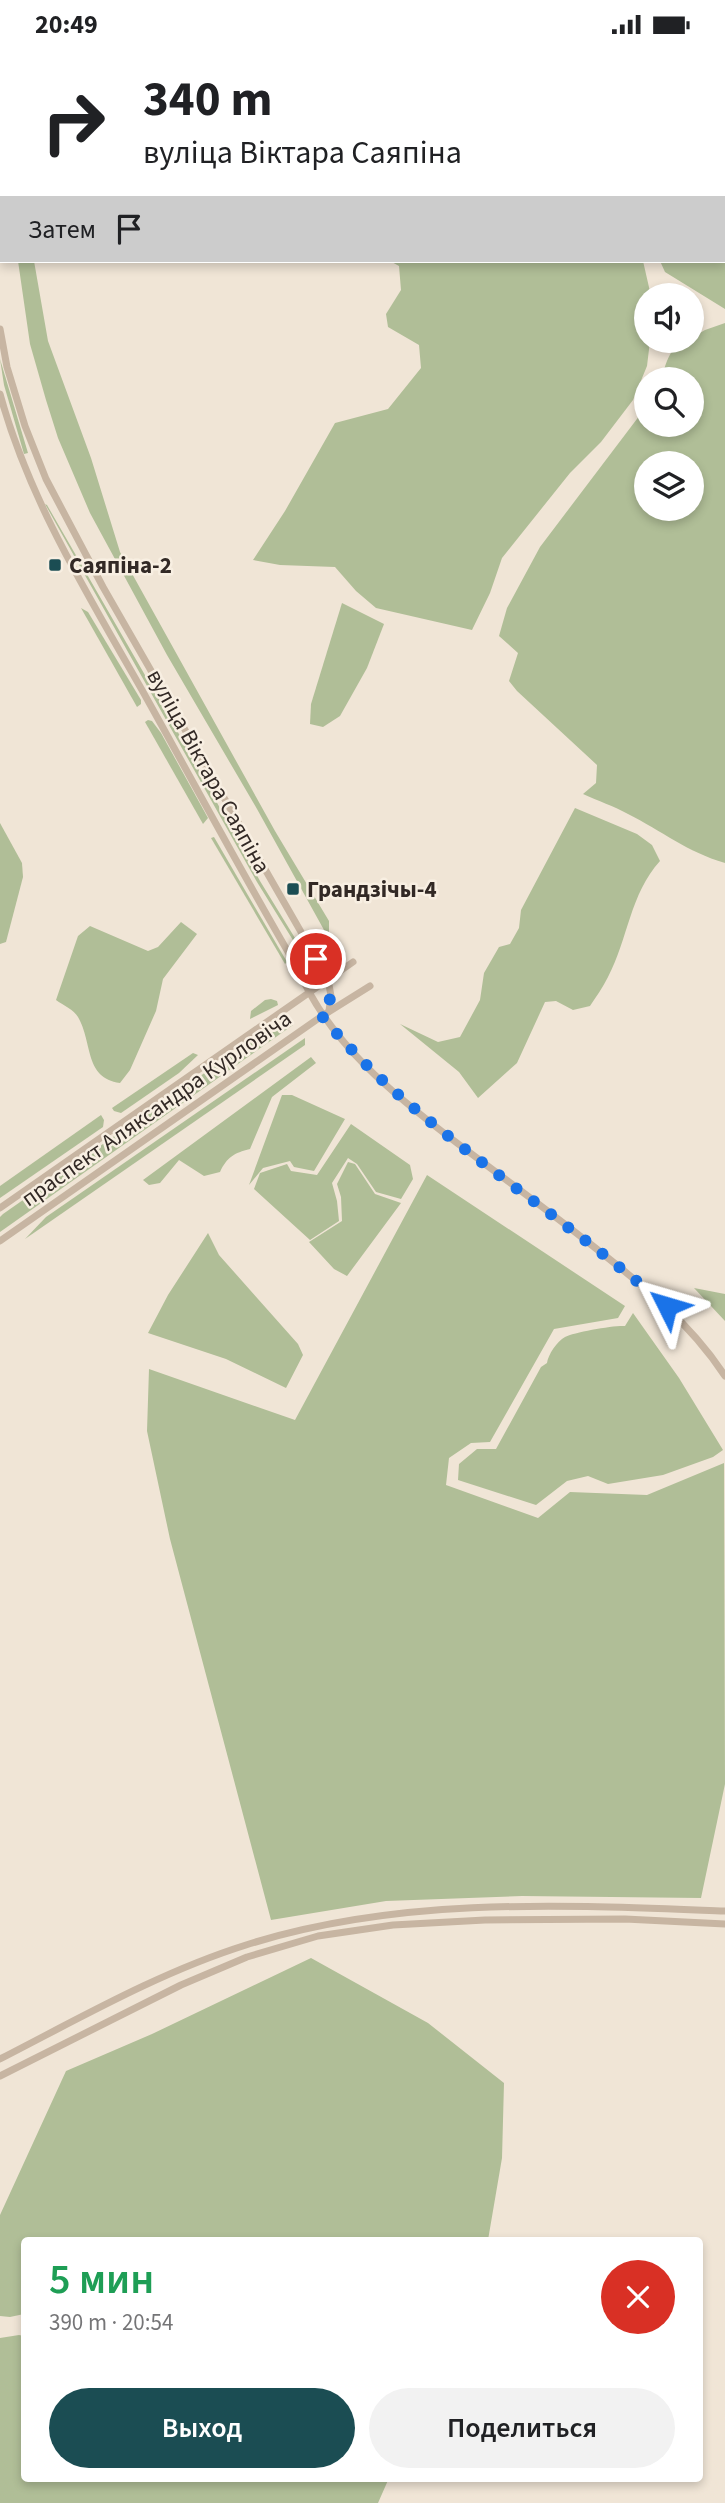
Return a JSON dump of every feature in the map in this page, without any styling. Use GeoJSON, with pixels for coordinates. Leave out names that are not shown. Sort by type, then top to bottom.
{"type":"FeatureCollection","features":[{"type":"Feature","properties":{"kind":"street","name":"вуліца Віктара Саяпіна"},"geometry":{"type":"LineString","coordinates":[[0,329],[7,367],[18,403],[46,479],[103,587],[328,979],[331,996],[326,1013]]}},
{"type":"Feature","properties":{"kind":"street","name":"вуліца Віктара Саяпіна"},"geometry":{"type":"LineString","coordinates":[[0,394],[12,437],[31,484],[87,593],[298,968],[308,992],[377,1077],[413,1110],[578,1234],[667,1306],[705,1346],[725,1376]]}},
{"type":"Feature","properties":{"kind":"street"},"geometry":{"type":"LineString","coordinates":[[31,484],[46,479]]}},
{"type":"Feature","properties":{"kind":"street","name":"праспект Аляксандра Курловіча"},"geometry":{"type":"LineString","coordinates":[[0,1207],[353,962]]}},
{"type":"Feature","properties":{"kind":"street","name":"праспект Аляксандра Курловіча"},"geometry":{"type":"LineString","coordinates":[[0,1241],[326,1013],[370,986]]}},
{"type":"Feature","properties":{"kind":"street"},"geometry":{"type":"LineString","coordinates":[[0,2059],[181,1970],[244,1945],[324,1925],[384,1914],[483,1907],[619,1906],[725,1911],[724,1924],[625,1919],[485,1920],[393,1925],[318,1936]]}},
{"type":"Feature","properties":{"kind":"street"},"geometry":{"type":"LineString","coordinates":[[0,2076],[181,1985],[247,1957],[330,1931],[330,1927],[324,1925]]}},
{"type":"Feature","properties":{"kind":"green space"},"geometry":{"type":"Polygon","coordinates":[[[18,263],[34,263],[48,341],[91,458],[120,552],[275,831],[329,921],[329,939],[167,655],[90,513],[58,438],[30,344],[18,263]]]}},
{"type":"Feature","properties":{"kind":"green space"},"geometry":{"type":"Polygon","coordinates":[[[394,263],[643,263],[648,283],[634,283],[634,353],[649,353],[647,367],[634,367],[633,400],[601,442],[570,473],[502,558],[490,593],[472,630],[376,608],[356,591],[335,567],[280,565],[253,560],[285,511],[335,423],[388,409],[421,368],[419,345],[388,327],[386,314],[401,290],[399,266],[394,263]]]}},
{"type":"Feature","properties":{"kind":"green space"},"geometry":{"type":"Polygon","coordinates":[[[661,263],[725,263],[725,309],[704,296],[704,283],[683,283],[665,272],[661,263]]]}},
{"type":"Feature","properties":{"kind":"green space"},"geometry":{"type":"Polygon","coordinates":[[[725,323],[725,863],[699,853],[623,811],[583,794],[596,783],[597,765],[509,681],[518,653],[499,636],[507,608],[540,547],[634,423],[634,437],[704,437],[704,367],[665,367],[671,353],[704,353],[704,331],[725,323]]]}},
{"type":"Feature","properties":{"kind":"green space"},"geometry":{"type":"Polygon","coordinates":[[[0,359],[28,453],[24,454],[4,385],[0,359]]]}},
{"type":"Feature","properties":{"kind":"green space"},"geometry":{"type":"Polygon","coordinates":[[[45,504],[187,748],[260,881],[306,956],[304,958],[257,882],[45,504]]]}},
{"type":"Feature","properties":{"kind":"green space"},"geometry":{"type":"Polygon","coordinates":[[[342,603],[384,624],[367,668],[340,716],[323,727],[310,724],[311,704],[342,603]]]}},
{"type":"Feature","properties":{"kind":"green space"},"geometry":{"type":"Polygon","coordinates":[[[81,608],[88,612],[141,700],[137,707],[81,608]]]}},
{"type":"Feature","properties":{"kind":"green space"},"geometry":{"type":"Polygon","coordinates":[[[152,721],[161,733],[208,818],[203,824],[145,722],[152,721]]]}},
{"type":"Feature","properties":{"kind":"green space"},"geometry":{"type":"Polygon","coordinates":[[[575,808],[637,834],[652,845],[660,861],[642,888],[615,962],[590,1006],[573,1010],[556,1001],[545,1002],[517,1063],[478,1098],[459,1072],[400,1024],[438,1042],[460,1037],[480,1000],[484,973],[499,947],[510,944],[519,928],[521,910],[575,808]]]}},
{"type":"Feature","properties":{"kind":"green space"},"geometry":{"type":"Polygon","coordinates":[[[0,823],[22,863],[23,877],[6,942],[0,944],[0,823]]]}},
{"type":"Feature","properties":{"kind":"green space"},"geometry":{"type":"Polygon","coordinates":[[[214,837],[287,962],[285,964],[211,838],[214,837]]]}},
{"type":"Feature","properties":{"kind":"green space"},"geometry":{"type":"Polygon","coordinates":[[[181,922],[197,934],[163,979],[156,1011],[130,1070],[120,1083],[108,1080],[95,1067],[78,1017],[56,1000],[78,936],[90,926],[148,951],[158,947],[181,922]]]}},
{"type":"Feature","properties":{"kind":"green space"},"geometry":{"type":"Polygon","coordinates":[[[265,1000],[277,1001],[278,1005],[250,1019],[251,1011],[265,1000]]]}},
{"type":"Feature","properties":{"kind":"green space"},"geometry":{"type":"Polygon","coordinates":[[[286,1016],[293,1025],[0,1232],[0,1217],[3,1214],[286,1016]]]}},
{"type":"Feature","properties":{"kind":"green space"},"geometry":{"type":"Polygon","coordinates":[[[305,1038],[305,1045],[25,1239],[46,1217],[305,1038]]]}},
{"type":"Feature","properties":{"kind":"green space"},"geometry":{"type":"Polygon","coordinates":[[[193,1053],[198,1055],[179,1073],[121,1113],[114,1111],[112,1108],[193,1053]]]}},
{"type":"Feature","properties":{"kind":"green space"},"geometry":{"type":"Polygon","coordinates":[[[311,1057],[316,1063],[272,1097],[250,1149],[232,1156],[220,1172],[204,1176],[179,1160],[160,1183],[149,1185],[143,1180],[311,1057]]]}},
{"type":"Feature","properties":{"kind":"green space"},"geometry":{"type":"Polygon","coordinates":[[[282,1095],[292,1095],[345,1119],[314,1171],[294,1167],[290,1161],[263,1168],[249,1185],[282,1095]]]}},
{"type":"Feature","properties":{"kind":"green space"},"geometry":{"type":"Polygon","coordinates":[[[101,1115],[104,1120],[103,1127],[0,1198],[0,1186],[101,1115]]]}},
{"type":"Feature","properties":{"kind":"green space"},"geometry":{"type":"Polygon","coordinates":[[[351,1124],[410,1165],[413,1179],[401,1199],[376,1192],[357,1164],[348,1158],[332,1183],[339,1221],[310,1240],[254,1189],[260,1173],[287,1164],[291,1171],[317,1175],[351,1124]]]}},
{"type":"Feature","properties":{"kind":"green space"},"geometry":{"type":"Polygon","coordinates":[[[348,1162],[355,1164],[375,1194],[401,1203],[347,1276],[334,1269],[309,1242],[342,1221],[341,1197],[337,1184],[348,1162]]]}},
{"type":"Feature","properties":{"kind":"green space"},"geometry":{"type":"Polygon","coordinates":[[[427,1175],[625,1306],[618,1318],[554,1329],[490,1442],[471,1443],[449,1458],[446,1485],[538,1518],[570,1492],[647,1495],[724,1463],[725,1784],[701,1898],[522,1896],[386,1901],[271,1920],[170,1539],[147,1431],[149,1369],[295,1420],[427,1175]]]}},
{"type":"Feature","properties":{"kind":"green space"},"geometry":{"type":"Polygon","coordinates":[[[208,1233],[219,1255],[298,1344],[303,1355],[286,1388],[226,1359],[148,1333],[168,1295],[208,1233]]]}},
{"type":"Feature","properties":{"kind":"green space"},"geometry":{"type":"Polygon","coordinates":[[[694,1288],[725,1294],[725,1321],[694,1288]]]}},
{"type":"Feature","properties":{"kind":"green space"},"geometry":{"type":"Polygon","coordinates":[[[633,1313],[679,1378],[723,1450],[713,1457],[663,1475],[608,1484],[588,1476],[567,1481],[536,1505],[458,1480],[459,1464],[477,1449],[496,1449],[541,1367],[547,1363],[559,1342],[577,1333],[625,1326],[633,1313]]]}},
{"type":"Feature","properties":{"kind":"green space"},"geometry":{"type":"Polygon","coordinates":[[[311,1958],[428,2023],[504,2083],[502,2158],[489,2237],[21,2237],[21,2315],[0,2316],[0,2215],[66,2071],[152,2034],[311,1958]]]}},
{"type":"Feature","properties":{"kind":"green space"},"geometry":{"type":"Polygon","coordinates":[[[21,2335],[21,2482],[387,2482],[378,2503],[0,2503],[0,2338],[21,2335]]]}},
{"type":"Feature","properties":{"kind":"place","name":"Саяпіна-2"},"geometry":{"type":"Point","coordinates":[55,565]}},
{"type":"Feature","properties":{"kind":"place","name":"Грандзічы-4"},"geometry":{"type":"Point","coordinates":[293,889]}},
{"type":"Feature","properties":{"kind":"route"},"geometry":{"type":"LineString","coordinates":[[316,959],[328,979],[331,996],[329,1011],[322,1016],[377,1077],[413,1110],[593,1245],[667,1306]]}}]}
